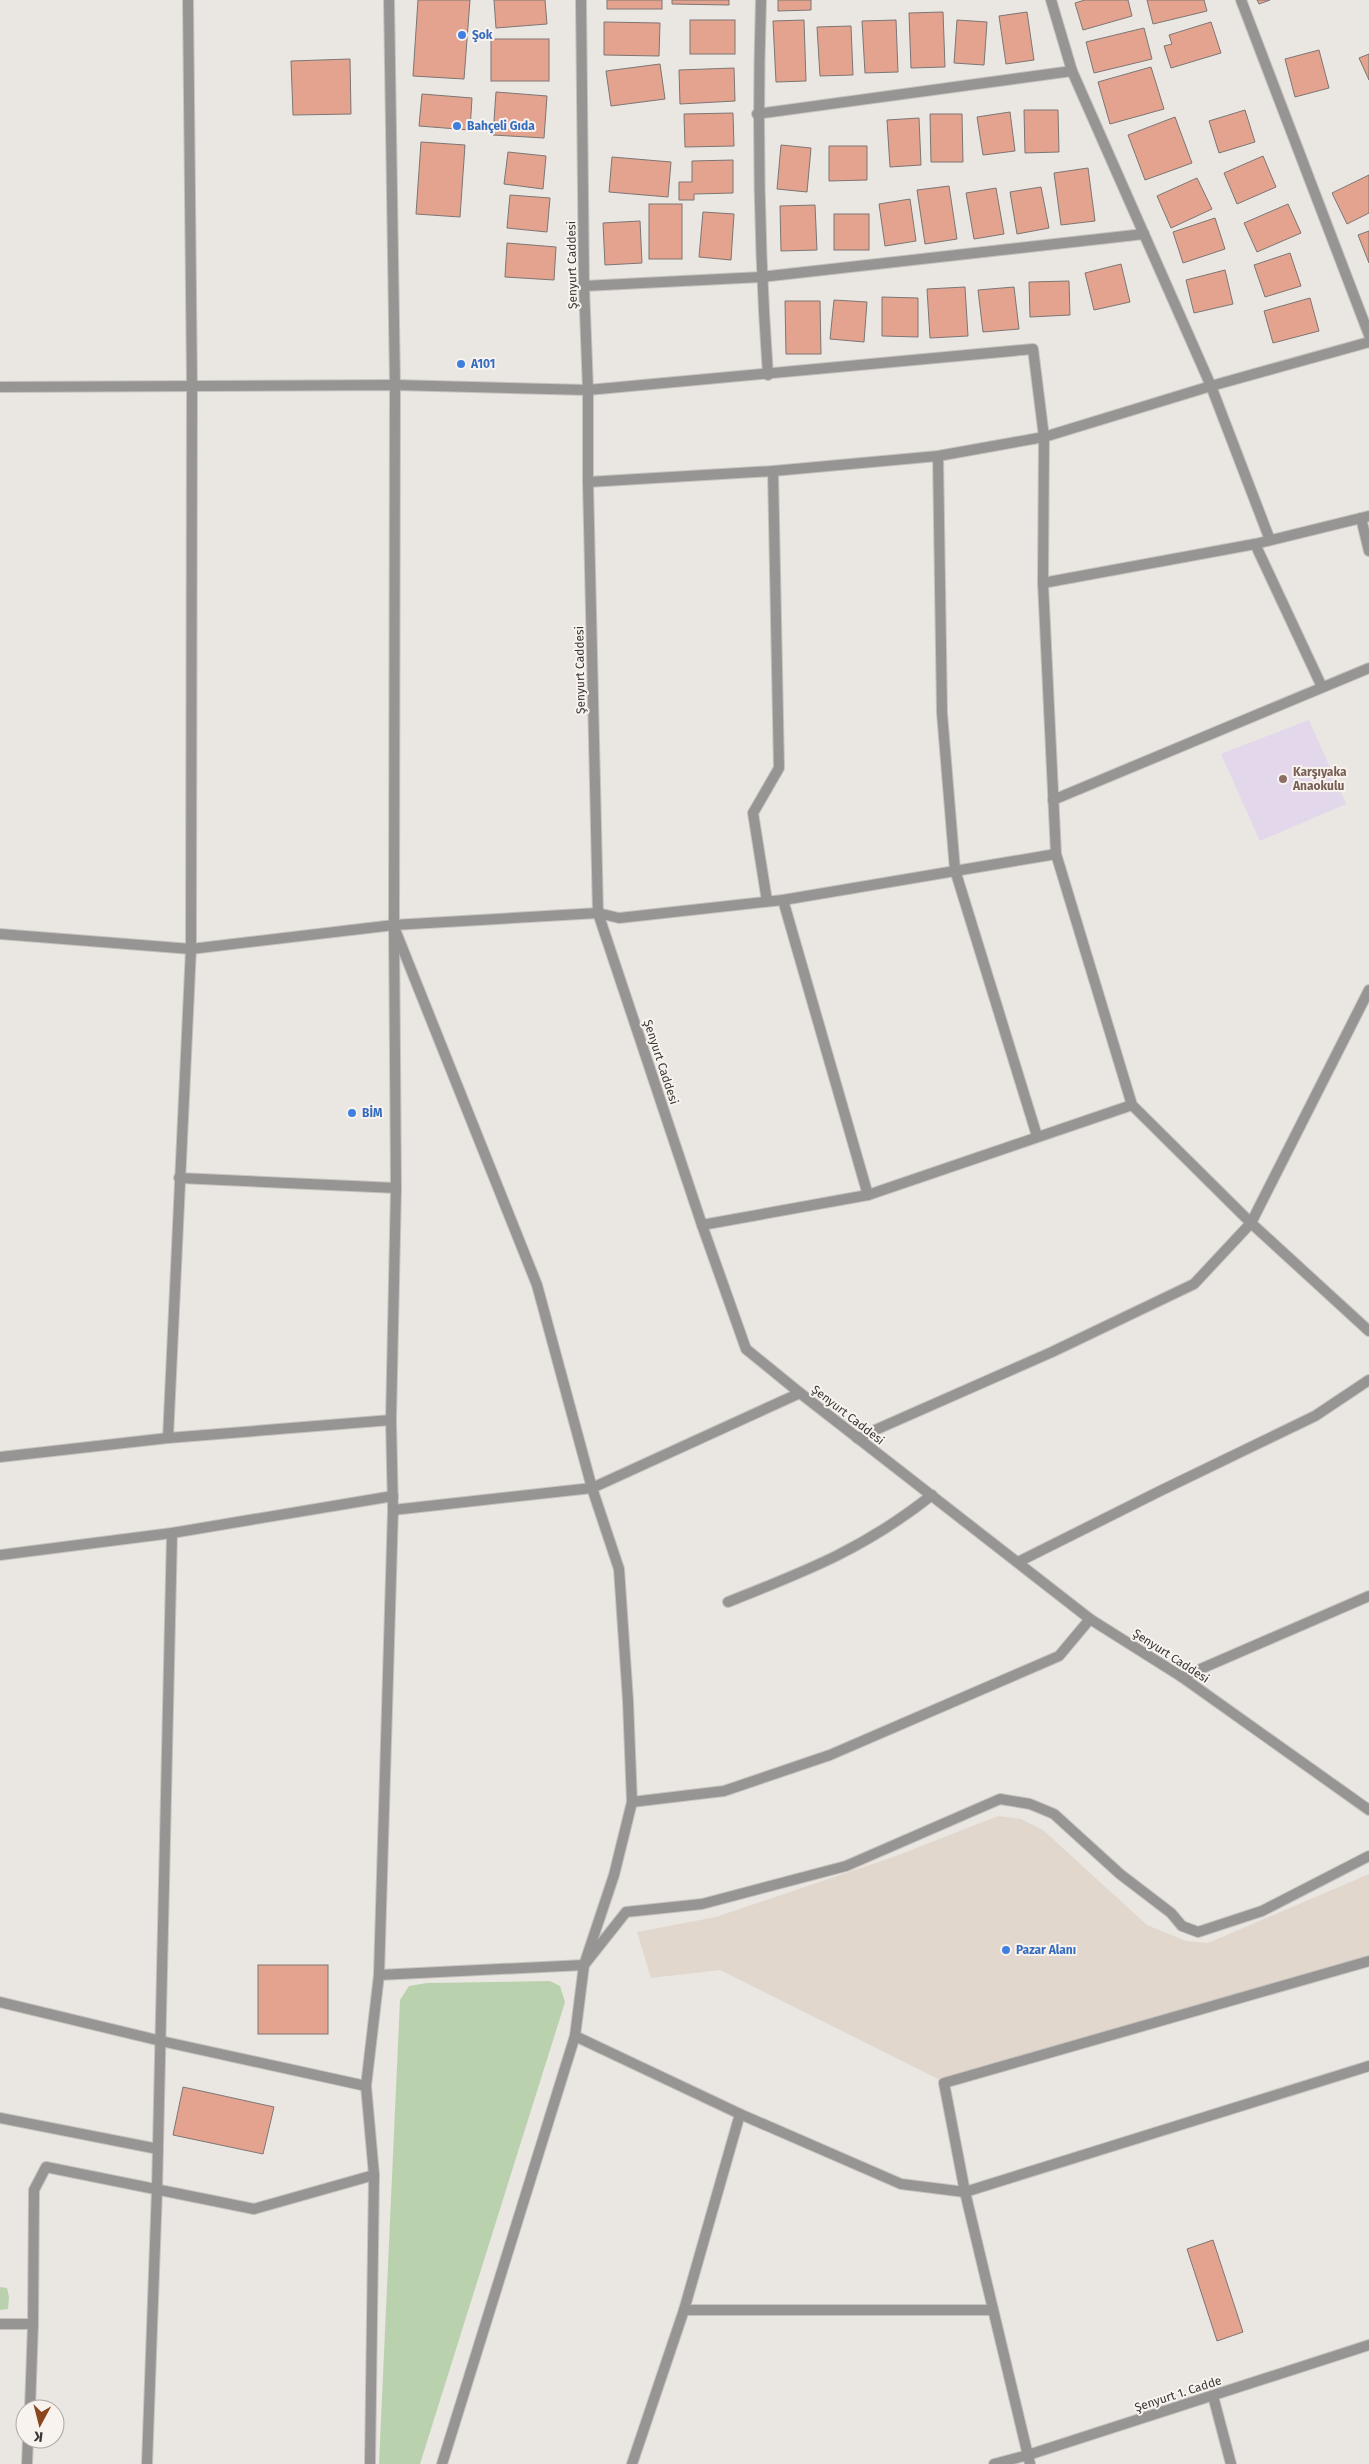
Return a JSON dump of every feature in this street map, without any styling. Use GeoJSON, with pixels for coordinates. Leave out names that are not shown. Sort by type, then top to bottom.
{"type":"FeatureCollection","features":[{"type":"Feature","properties":{"kind":"street"},"geometry":{"type":"LineString","coordinates":[[168,1438],[190,950],[192,387],[188,0]]}},
{"type":"Feature","properties":{"kind":"street"},"geometry":{"type":"LineString","coordinates":[[370,2464],[374,2175],[366,2086],[379,1975],[393,1510],[391,1420],[396,1188],[394,925],[395,385],[389,0]]}},
{"type":"Feature","properties":{"kind":"street","name":"Şenyurt Caddesi"},"geometry":{"type":"LineString","coordinates":[[581,0],[584,286],[588,390],[588,482],[598,913],[702,1225],[746,1349],[1090,1619],[1182,1677],[1369,1810]]}},
{"type":"Feature","properties":{"kind":"street"},"geometry":{"type":"LineString","coordinates":[[761,0],[758,114],[761,278],[768,375]]}},
{"type":"Feature","properties":{"kind":"street"},"geometry":{"type":"LineString","coordinates":[[1051,0],[1072,71],[1210,386],[1270,540]]}},
{"type":"Feature","properties":{"kind":"street"},"geometry":{"type":"LineString","coordinates":[[1241,0],[1369,336]]}},
{"type":"Feature","properties":{"kind":"street"},"geometry":{"type":"LineString","coordinates":[[758,114],[1072,71]]}},
{"type":"Feature","properties":{"kind":"street"},"geometry":{"type":"LineString","coordinates":[[584,286],[761,278],[1144,234]]}},
{"type":"Feature","properties":{"kind":"street"},"geometry":{"type":"LineString","coordinates":[[588,482],[773,471],[938,456],[1044,438],[1210,386],[1369,342]]}},
{"type":"Feature","properties":{"kind":"street"},"geometry":{"type":"LineString","coordinates":[[0,388],[395,385],[588,390],[768,375],[1034,349],[1044,438],[1043,583],[1056,854],[1132,1105],[1251,1223],[1369,1331]]}},
{"type":"Feature","properties":{"kind":"street"},"geometry":{"type":"LineString","coordinates":[[938,456],[942,713],[954,870],[1037,1136]]}},
{"type":"Feature","properties":{"kind":"street"},"geometry":{"type":"LineString","coordinates":[[767,901],[753,813],[779,768],[773,471]]}},
{"type":"Feature","properties":{"kind":"street"},"geometry":{"type":"LineString","coordinates":[[1043,583],[1254,544],[1365,517],[1369,551]]}},
{"type":"Feature","properties":{"kind":"street"},"geometry":{"type":"LineString","coordinates":[[1254,544],[1322,687]]}},
{"type":"Feature","properties":{"kind":"street"},"geometry":{"type":"LineString","coordinates":[[1054,800],[1369,668]]}},
{"type":"Feature","properties":{"kind":"street"},"geometry":{"type":"LineString","coordinates":[[0,934],[190,950],[394,925],[598,913],[619,918],[783,900],[1056,854]]}},
{"type":"Feature","properties":{"kind":"street"},"geometry":{"type":"LineString","coordinates":[[783,900],[868,1195]]}},
{"type":"Feature","properties":{"kind":"street"},"geometry":{"type":"LineString","coordinates":[[394,925],[537,1285],[592,1488],[619,1570],[628,1701],[632,1802],[614,1875],[584,1965],[575,2036],[442,2464]]}},
{"type":"Feature","properties":{"kind":"street"},"geometry":{"type":"LineString","coordinates":[[857,1438],[1052,1352],[1194,1284],[1251,1223],[1369,990]]}},
{"type":"Feature","properties":{"kind":"street"},"geometry":{"type":"LineString","coordinates":[[702,1225],[868,1195],[1132,1105]]}},
{"type":"Feature","properties":{"kind":"street"},"geometry":{"type":"LineString","coordinates":[[179,1178],[396,1188]]}},
{"type":"Feature","properties":{"kind":"street"},"geometry":{"type":"LineString","coordinates":[[1018,1562],[1315,1416],[1369,1380]]}},
{"type":"Feature","properties":{"kind":"street"},"geometry":{"type":"LineString","coordinates":[[393,1510],[592,1488],[800,1393]]}},
{"type":"Feature","properties":{"kind":"street"},"geometry":{"type":"LineString","coordinates":[[0,1456],[168,1438],[391,1420]]}},
{"type":"Feature","properties":{"kind":"street"},"geometry":{"type":"LineString","coordinates":[[0,1555],[172,1533],[393,1496]]}},
{"type":"Feature","properties":{"kind":"street"},"geometry":{"type":"LineString","coordinates":[[728,1602],[808,1571],[856,1547],[900,1520],[932,1496]]}},
{"type":"Feature","properties":{"kind":"street"},"geometry":{"type":"LineString","coordinates":[[147,2464],[157,2190],[172,1533]]}},
{"type":"Feature","properties":{"kind":"street"},"geometry":{"type":"LineString","coordinates":[[1182,1677],[1369,1596]]}},
{"type":"Feature","properties":{"kind":"street"},"geometry":{"type":"LineString","coordinates":[[632,1802],[724,1792],[830,1754],[1059,1656],[1090,1619]]}},
{"type":"Feature","properties":{"kind":"street"},"geometry":{"type":"LineString","coordinates":[[379,1975],[584,1965],[626,1912],[702,1904],[846,1866],[1000,1799],[1030,1804],[1054,1814],[1120,1874],[1171,1913],[1182,1926],[1198,1932],[1262,1911],[1369,1856]]}},
{"type":"Feature","properties":{"kind":"street"},"geometry":{"type":"LineString","coordinates":[[1029,2460],[966,2192],[944,2084],[1369,1961]]}},
{"type":"Feature","properties":{"kind":"street"},"geometry":{"type":"LineString","coordinates":[[0,2002],[161,2041],[366,2086]]}},
{"type":"Feature","properties":{"kind":"street"},"geometry":{"type":"LineString","coordinates":[[575,2036],[740,2114],[901,2184],[966,2192],[1369,2066]]}},
{"type":"Feature","properties":{"kind":"street"},"geometry":{"type":"LineString","coordinates":[[632,2464],[684,2310],[740,2114]]}},
{"type":"Feature","properties":{"kind":"street"},"geometry":{"type":"LineString","coordinates":[[0,2118],[158,2149]]}},
{"type":"Feature","properties":{"kind":"street"},"geometry":{"type":"LineString","coordinates":[[30,2399],[34,2190],[46,2167],[254,2209],[374,2175]]}},
{"type":"Feature","properties":{"kind":"street"},"geometry":{"type":"LineString","coordinates":[[684,2310],[993,2310]]}},
{"type":"Feature","properties":{"kind":"street"},"geometry":{"type":"LineString","coordinates":[[0,2324],[33,2324]]}},
{"type":"Feature","properties":{"kind":"street","name":"Şenyurt 1. Cadde"},"geometry":{"type":"LineString","coordinates":[[994,2464],[1029,2460],[1213,2396],[1369,2345]]}},
{"type":"Feature","properties":{"kind":"street"},"geometry":{"type":"LineString","coordinates":[[1213,2396],[1231,2464]]}},
{"type":"Feature","properties":{"kind":"street"},"geometry":{"type":"LineString","coordinates":[[27,2464],[28,2449]]}},
{"type":"Feature","properties":{"kind":"shaded area","name":"Karşıyaka Anaokulu"},"geometry":{"type":"Polygon","coordinates":[[[1309,720],[1346,804],[1260,841],[1221,754],[1309,720]]]}},
{"type":"Feature","properties":{"kind":"shaded area","name":"Pazar Alanı"},"geometry":{"type":"Polygon","coordinates":[[[998,1816],[1021,1819],[1043,1830],[1147,1925],[1186,1941],[1208,1943],[1369,1874],[1369,1956],[942,2081],[720,1970],[651,1978],[637,1932],[716,1917],[896,1856],[998,1816]]]}},
{"type":"Feature","properties":{"kind":"green space"},"geometry":{"type":"Polygon","coordinates":[[[550,1981],[560,1986],[565,2002],[420,2464],[379,2464],[400,2000],[409,1986],[427,1983],[550,1981]]]}},
{"type":"Feature","properties":{"kind":"green space"},"geometry":{"type":"Polygon","coordinates":[[[0,2287],[7,2288],[9,2297],[8,2309],[0,2310],[0,2287]]]}},
{"type":"Feature","properties":{"kind":"building"},"geometry":{"type":"Polygon","coordinates":[[[418,0],[470,0],[464,79],[413,76],[418,0]]]}},
{"type":"Feature","properties":{"kind":"building"},"geometry":{"type":"Polygon","coordinates":[[[494,0],[545,0],[547,24],[496,28],[494,0]]]}},
{"type":"Feature","properties":{"kind":"building"},"geometry":{"type":"Polygon","coordinates":[[[607,0],[662,0],[662,9],[607,9],[607,0]]]}},
{"type":"Feature","properties":{"kind":"building"},"geometry":{"type":"Polygon","coordinates":[[[672,0],[729,0],[729,5],[672,4],[672,0]]]}},
{"type":"Feature","properties":{"kind":"building"},"geometry":{"type":"Polygon","coordinates":[[[778,0],[811,0],[811,10],[778,11],[778,0]]]}},
{"type":"Feature","properties":{"kind":"building"},"geometry":{"type":"Polygon","coordinates":[[[1085,0],[1128,0],[1132,16],[1083,30],[1075,3],[1085,0]]]}},
{"type":"Feature","properties":{"kind":"building"},"geometry":{"type":"Polygon","coordinates":[[[1147,0],[1204,0],[1207,11],[1153,24],[1147,0]]]}},
{"type":"Feature","properties":{"kind":"building"},"geometry":{"type":"Polygon","coordinates":[[[1257,0],[1270,0],[1259,4],[1257,0]]]}},
{"type":"Feature","properties":{"kind":"building"},"geometry":{"type":"Polygon","coordinates":[[[943,12],[945,67],[911,68],[909,13],[943,12]]]}},
{"type":"Feature","properties":{"kind":"building"},"geometry":{"type":"Polygon","coordinates":[[[1027,12],[1034,60],[1006,64],[999,16],[1027,12]]]}},
{"type":"Feature","properties":{"kind":"building"},"geometry":{"type":"Polygon","coordinates":[[[690,20],[735,20],[735,54],[690,54],[690,20]]]}},
{"type":"Feature","properties":{"kind":"building"},"geometry":{"type":"Polygon","coordinates":[[[804,20],[806,81],[776,82],[773,21],[804,20]]]}},
{"type":"Feature","properties":{"kind":"building"},"geometry":{"type":"Polygon","coordinates":[[[896,20],[898,72],[865,73],[862,21],[896,20]]]}},
{"type":"Feature","properties":{"kind":"building"},"geometry":{"type":"Polygon","coordinates":[[[957,20],[987,22],[984,65],[954,63],[957,20]]]}},
{"type":"Feature","properties":{"kind":"building"},"geometry":{"type":"Polygon","coordinates":[[[604,22],[660,23],[659,56],[604,55],[604,22]]]}},
{"type":"Feature","properties":{"kind":"building"},"geometry":{"type":"Polygon","coordinates":[[[1211,22],[1221,53],[1171,68],[1164,46],[1172,44],[1169,35],[1211,22]]]}},
{"type":"Feature","properties":{"kind":"building"},"geometry":{"type":"Polygon","coordinates":[[[851,26],[853,75],[820,76],[817,27],[851,26]]]}},
{"type":"Feature","properties":{"kind":"building"},"geometry":{"type":"Polygon","coordinates":[[[1144,28],[1152,59],[1094,73],[1086,42],[1144,28]]]}},
{"type":"Feature","properties":{"kind":"building"},"geometry":{"type":"Polygon","coordinates":[[[491,39],[549,39],[549,81],[491,81],[491,39]]]}},
{"type":"Feature","properties":{"kind":"building"},"geometry":{"type":"Polygon","coordinates":[[[1319,50],[1329,88],[1295,97],[1285,59],[1319,50]]]}},
{"type":"Feature","properties":{"kind":"building"},"geometry":{"type":"Polygon","coordinates":[[[1369,54],[1369,80],[1359,58],[1369,54]]]}},
{"type":"Feature","properties":{"kind":"building"},"geometry":{"type":"Polygon","coordinates":[[[350,59],[351,114],[293,115],[291,61],[350,59]]]}},
{"type":"Feature","properties":{"kind":"building"},"geometry":{"type":"Polygon","coordinates":[[[660,64],[665,99],[611,106],[606,71],[660,64]]]}},
{"type":"Feature","properties":{"kind":"building"},"geometry":{"type":"Polygon","coordinates":[[[1151,67],[1164,109],[1110,124],[1098,82],[1151,67]]]}},
{"type":"Feature","properties":{"kind":"building"},"geometry":{"type":"Polygon","coordinates":[[[734,68],[735,101],[680,104],[679,70],[734,68]]]}},
{"type":"Feature","properties":{"kind":"building"},"geometry":{"type":"Polygon","coordinates":[[[496,92],[547,96],[544,138],[493,135],[496,92]]]}},
{"type":"Feature","properties":{"kind":"building"},"geometry":{"type":"Polygon","coordinates":[[[422,94],[472,98],[470,130],[419,126],[422,94]]]}},
{"type":"Feature","properties":{"kind":"building"},"geometry":{"type":"Polygon","coordinates":[[[1024,110],[1058,110],[1059,152],[1025,153],[1024,110]]]}},
{"type":"Feature","properties":{"kind":"building"},"geometry":{"type":"Polygon","coordinates":[[[1245,110],[1255,142],[1219,153],[1209,121],[1245,110]]]}},
{"type":"Feature","properties":{"kind":"building"},"geometry":{"type":"Polygon","coordinates":[[[1010,112],[1015,151],[983,155],[977,117],[1010,112]]]}},
{"type":"Feature","properties":{"kind":"building"},"geometry":{"type":"Polygon","coordinates":[[[733,113],[734,146],[685,147],[684,114],[733,113]]]}},
{"type":"Feature","properties":{"kind":"building"},"geometry":{"type":"Polygon","coordinates":[[[930,114],[962,114],[963,162],[931,162],[930,114]]]}},
{"type":"Feature","properties":{"kind":"building"},"geometry":{"type":"Polygon","coordinates":[[[1175,117],[1192,163],[1145,180],[1128,135],[1175,117]]]}},
{"type":"Feature","properties":{"kind":"building"},"geometry":{"type":"Polygon","coordinates":[[[919,118],[921,165],[890,167],[887,120],[919,118]]]}},
{"type":"Feature","properties":{"kind":"building"},"geometry":{"type":"Polygon","coordinates":[[[421,142],[465,145],[460,217],[416,214],[421,142]]]}},
{"type":"Feature","properties":{"kind":"building"},"geometry":{"type":"Polygon","coordinates":[[[781,145],[811,148],[807,192],[777,189],[781,145]]]}},
{"type":"Feature","properties":{"kind":"building"},"geometry":{"type":"Polygon","coordinates":[[[829,146],[867,146],[867,180],[829,181],[829,146]]]}},
{"type":"Feature","properties":{"kind":"building"},"geometry":{"type":"Polygon","coordinates":[[[508,152],[546,156],[543,189],[504,184],[508,152]]]}},
{"type":"Feature","properties":{"kind":"building"},"geometry":{"type":"Polygon","coordinates":[[[1263,156],[1276,187],[1237,204],[1224,173],[1263,156]]]}},
{"type":"Feature","properties":{"kind":"building"},"geometry":{"type":"Polygon","coordinates":[[[612,157],[671,162],[668,197],[609,192],[612,157]]]}},
{"type":"Feature","properties":{"kind":"building"},"geometry":{"type":"Polygon","coordinates":[[[733,160],[733,193],[694,194],[694,200],[679,200],[679,182],[692,182],[692,161],[733,160]]]}},
{"type":"Feature","properties":{"kind":"building"},"geometry":{"type":"Polygon","coordinates":[[[1088,168],[1095,221],[1061,225],[1054,173],[1088,168]]]}},
{"type":"Feature","properties":{"kind":"building"},"geometry":{"type":"Polygon","coordinates":[[[1369,175],[1369,213],[1347,224],[1332,193],[1369,175]]]}},
{"type":"Feature","properties":{"kind":"building"},"geometry":{"type":"Polygon","coordinates":[[[1197,178],[1212,209],[1171,228],[1157,196],[1197,178]]]}},
{"type":"Feature","properties":{"kind":"building"},"geometry":{"type":"Polygon","coordinates":[[[949,186],[957,239],[925,244],[917,190],[949,186]]]}},
{"type":"Feature","properties":{"kind":"building"},"geometry":{"type":"Polygon","coordinates":[[[1041,187],[1049,228],[1017,234],[1010,192],[1041,187]]]}},
{"type":"Feature","properties":{"kind":"building"},"geometry":{"type":"Polygon","coordinates":[[[996,188],[1004,234],[974,239],[966,193],[996,188]]]}},
{"type":"Feature","properties":{"kind":"building"},"geometry":{"type":"Polygon","coordinates":[[[510,195],[550,198],[547,232],[507,228],[510,195]]]}},
{"type":"Feature","properties":{"kind":"building"},"geometry":{"type":"Polygon","coordinates":[[[910,199],[916,241],[885,246],[879,204],[910,199]]]}},
{"type":"Feature","properties":{"kind":"building"},"geometry":{"type":"Polygon","coordinates":[[[649,204],[682,204],[682,259],[649,259],[649,204]]]}},
{"type":"Feature","properties":{"kind":"building"},"geometry":{"type":"Polygon","coordinates":[[[1288,204],[1301,233],[1257,252],[1244,223],[1288,204]]]}},
{"type":"Feature","properties":{"kind":"building"},"geometry":{"type":"Polygon","coordinates":[[[815,205],[817,250],[781,251],[780,206],[815,205]]]}},
{"type":"Feature","properties":{"kind":"building"},"geometry":{"type":"Polygon","coordinates":[[[703,212],[734,214],[731,260],[699,257],[703,212]]]}},
{"type":"Feature","properties":{"kind":"building"},"geometry":{"type":"Polygon","coordinates":[[[834,214],[869,214],[869,250],[834,250],[834,214]]]}},
{"type":"Feature","properties":{"kind":"building"},"geometry":{"type":"Polygon","coordinates":[[[1215,218],[1225,249],[1183,263],[1173,232],[1215,218]]]}},
{"type":"Feature","properties":{"kind":"building"},"geometry":{"type":"Polygon","coordinates":[[[640,221],[642,263],[605,265],[603,223],[640,221]]]}},
{"type":"Feature","properties":{"kind":"building"},"geometry":{"type":"Polygon","coordinates":[[[1369,231],[1369,263],[1358,235],[1369,231]]]}},
{"type":"Feature","properties":{"kind":"building"},"geometry":{"type":"Polygon","coordinates":[[[507,243],[556,247],[554,280],[505,277],[507,243]]]}},
{"type":"Feature","properties":{"kind":"building"},"geometry":{"type":"Polygon","coordinates":[[[1290,253],[1301,286],[1265,297],[1254,265],[1290,253]]]}},
{"type":"Feature","properties":{"kind":"building"},"geometry":{"type":"Polygon","coordinates":[[[1121,264],[1130,302],[1094,310],[1085,273],[1121,264]]]}},
{"type":"Feature","properties":{"kind":"building"},"geometry":{"type":"Polygon","coordinates":[[[1225,270],[1233,304],[1194,313],[1186,280],[1225,270]]]}},
{"type":"Feature","properties":{"kind":"building"},"geometry":{"type":"Polygon","coordinates":[[[1069,281],[1070,315],[1030,317],[1029,282],[1069,281]]]}},
{"type":"Feature","properties":{"kind":"building"},"geometry":{"type":"Polygon","coordinates":[[[965,287],[968,336],[930,338],[927,289],[965,287]]]}},
{"type":"Feature","properties":{"kind":"building"},"geometry":{"type":"Polygon","coordinates":[[[1014,287],[1019,329],[983,332],[978,290],[1014,287]]]}},
{"type":"Feature","properties":{"kind":"building"},"geometry":{"type":"Polygon","coordinates":[[[882,297],[918,298],[918,337],[882,336],[882,297]]]}},
{"type":"Feature","properties":{"kind":"building"},"geometry":{"type":"Polygon","coordinates":[[[1310,298],[1319,331],[1273,343],[1264,311],[1310,298]]]}},
{"type":"Feature","properties":{"kind":"building"},"geometry":{"type":"Polygon","coordinates":[[[834,300],[867,302],[864,342],[830,339],[834,300]]]}},
{"type":"Feature","properties":{"kind":"building"},"geometry":{"type":"Polygon","coordinates":[[[785,301],[820,301],[821,354],[786,354],[785,301]]]}},
{"type":"Feature","properties":{"kind":"building"},"geometry":{"type":"Polygon","coordinates":[[[258,1965],[328,1965],[328,2034],[258,2034],[258,1965]]]}},
{"type":"Feature","properties":{"kind":"building"},"geometry":{"type":"Polygon","coordinates":[[[183,2087],[274,2107],[263,2154],[173,2135],[183,2087]]]}},
{"type":"Feature","properties":{"kind":"building"},"geometry":{"type":"Polygon","coordinates":[[[1213,2240],[1243,2332],[1217,2341],[1187,2249],[1213,2240]]]}},
{"type":"Feature","properties":{"kind":"place","name":"Şok"},"geometry":{"type":"Point","coordinates":[462,35]}},
{"type":"Feature","properties":{"kind":"place","name":"Bahçeli Gıda"},"geometry":{"type":"Point","coordinates":[457,126]}},
{"type":"Feature","properties":{"kind":"place","name":"A101"},"geometry":{"type":"Point","coordinates":[461,364]}},
{"type":"Feature","properties":{"kind":"place","name":"Karşıyaka Anaokulu"},"geometry":{"type":"Point","coordinates":[1283,779]}},
{"type":"Feature","properties":{"kind":"place","name":"BİM"},"geometry":{"type":"Point","coordinates":[352,1113]}},
{"type":"Feature","properties":{"kind":"place","name":"Pazar Alanı"},"geometry":{"type":"Point","coordinates":[1006,1950]}}]}
